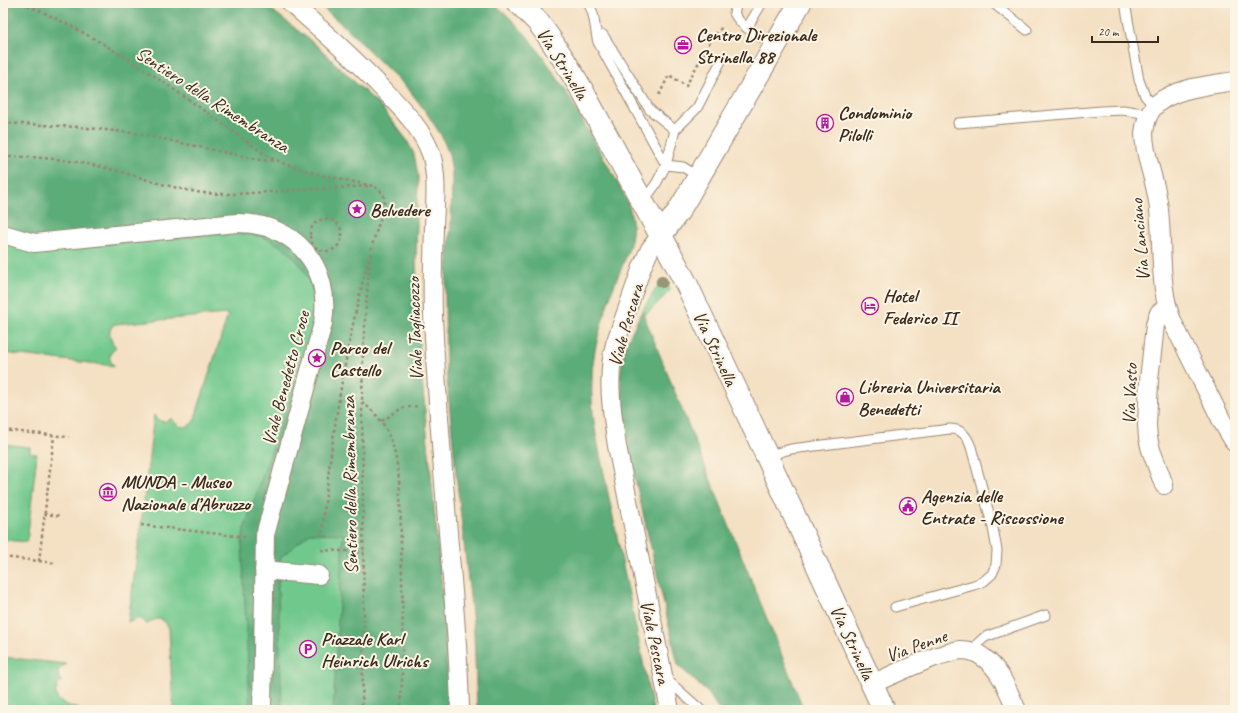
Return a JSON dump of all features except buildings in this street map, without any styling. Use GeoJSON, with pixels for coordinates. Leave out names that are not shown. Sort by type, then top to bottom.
{"type":"FeatureCollection","features":[{"type":"Feature","properties":{"kind":"main road","name":"Via Strinella"},"geometry":{"type":"LineString","coordinates":[[519,3],[538,22],[564,60],[661,235],[689,290],[884,710]]}},
{"type":"Feature","properties":{"kind":"main road","name":"Viale Pescara"},"geometry":{"type":"LineString","coordinates":[[661,235],[678,212],[699,177],[800,3]]}},
{"type":"Feature","properties":{"kind":"street","name":"Viale Tagliacozzo"},"geometry":{"type":"LineString","coordinates":[[291,3],[347,53],[392,98],[412,121],[431,154],[435,196],[433,312],[438,403],[456,622],[460,710]]}},
{"type":"Feature","properties":{"kind":"street"},"geometry":{"type":"LineString","coordinates":[[1152,110],[1162,100],[1181,91],[1235,80]]}},
{"type":"Feature","properties":{"kind":"street","name":"Via Lanciano"},"geometry":{"type":"LineString","coordinates":[[1152,110],[1146,122],[1145,145],[1158,201],[1164,290],[1167,308],[1177,332],[1235,443]]}},
{"type":"Feature","properties":{"kind":"street","name":"Viale Benedetto Croce"},"geometry":{"type":"LineString","coordinates":[[3,234],[34,243],[246,223],[265,226],[283,234],[298,245],[308,255],[316,268],[323,285],[325,304],[324,324],[265,535],[262,710]]}},
{"type":"Feature","properties":{"kind":"street","name":"Viale Pescara"},"geometry":{"type":"LineString","coordinates":[[661,235],[650,249],[642,267],[617,337],[612,354],[610,375],[616,446],[670,710]]}},
{"type":"Feature","properties":{"kind":"street","name":"Via Vasto"},"geometry":{"type":"LineString","coordinates":[[1164,485],[1151,450],[1148,438],[1148,425],[1149,380],[1155,325],[1159,313],[1167,308]]}},
{"type":"Feature","properties":{"kind":"street"},"geometry":{"type":"LineString","coordinates":[[264,570],[319,575]]}},
{"type":"Feature","properties":{"kind":"street","name":"Via Penne"},"geometry":{"type":"LineString","coordinates":[[872,684],[949,653],[962,650],[974,652],[984,658],[997,672],[1008,691],[1016,710]]}},
{"type":"Feature","properties":{"kind":"lane"},"geometry":{"type":"LineString","coordinates":[[588,3],[592,8],[595,32],[598,42],[666,165]]}},
{"type":"Feature","properties":{"kind":"lane"},"geometry":{"type":"LineString","coordinates":[[737,3],[734,13],[738,20],[747,28],[776,44]]}},
{"type":"Feature","properties":{"kind":"lane"},"geometry":{"type":"LineString","coordinates":[[747,28],[762,3]]}},
{"type":"Feature","properties":{"kind":"lane"},"geometry":{"type":"LineString","coordinates":[[993,3],[1027,30]]}},
{"type":"Feature","properties":{"kind":"lane"},"geometry":{"type":"LineString","coordinates":[[958,123],[1101,111],[1152,110],[1138,80],[1125,3]]}},
{"type":"Feature","properties":{"kind":"lane"},"geometry":{"type":"LineString","coordinates":[[603,34],[650,110],[675,130]]}},
{"type":"Feature","properties":{"kind":"lane"},"geometry":{"type":"LineString","coordinates":[[643,202],[656,184],[666,165],[675,130],[698,108],[721,61]]}},
{"type":"Feature","properties":{"kind":"lane"},"geometry":{"type":"LineString","coordinates":[[666,165],[683,167],[699,177]]}},
{"type":"Feature","properties":{"kind":"lane"},"geometry":{"type":"LineString","coordinates":[[767,457],[791,450],[942,430],[955,429],[964,433],[971,447],[993,528],[997,550],[994,571],[984,581],[974,585],[895,607]]}},
{"type":"Feature","properties":{"kind":"lane"},"geometry":{"type":"LineString","coordinates":[[974,652],[978,643],[985,637],[1046,615]]}},
{"type":"Feature","properties":{"kind":"lane"},"geometry":{"type":"LineString","coordinates":[[664,677],[701,710]]}},
{"type":"Feature","properties":{"kind":"path","name":"Sentiero della Rimembranza"},"geometry":{"type":"LineString","coordinates":[[22,3],[77,29],[124,56],[174,88],[264,154],[277,161],[296,168],[373,186],[380,190],[384,197],[384,206],[371,249],[366,305],[362,402],[364,552],[362,710]]}},
{"type":"Feature","properties":{"kind":"path"},"geometry":{"type":"LineString","coordinates":[[657,99],[669,75],[686,86],[712,38],[734,13]]}},
{"type":"Feature","properties":{"kind":"path"},"geometry":{"type":"LineString","coordinates":[[3,124],[78,127],[135,133],[260,160],[277,161]]}},
{"type":"Feature","properties":{"kind":"path"},"geometry":{"type":"LineString","coordinates":[[3,157],[69,160],[107,168],[192,191],[215,194],[373,186]]}},
{"type":"Feature","properties":{"kind":"path"},"geometry":{"type":"LineString","coordinates":[[321,219],[336,222],[340,227],[342,237],[337,247],[333,250],[322,251],[313,246],[309,236],[312,226],[321,219]]}},
{"type":"Feature","properties":{"kind":"path"},"geometry":{"type":"LineString","coordinates":[[322,533],[331,450],[343,376],[359,295],[371,249]]}},
{"type":"Feature","properties":{"kind":"path"},"geometry":{"type":"LineString","coordinates":[[362,402],[382,421],[392,443],[399,480],[402,554],[401,710]]}},
{"type":"Feature","properties":{"kind":"path"},"geometry":{"type":"LineString","coordinates":[[382,421],[402,408],[438,403]]}},
{"type":"Feature","properties":{"kind":"path"},"geometry":{"type":"LineString","coordinates":[[3,430],[68,438]]}},
{"type":"Feature","properties":{"kind":"path"},"geometry":{"type":"LineString","coordinates":[[39,561],[54,436]]}},
{"type":"Feature","properties":{"kind":"path"},"geometry":{"type":"LineString","coordinates":[[44,514],[60,516]]}},
{"type":"Feature","properties":{"kind":"path"},"geometry":{"type":"LineString","coordinates":[[141,526],[243,537]]}},
{"type":"Feature","properties":{"kind":"path"},"geometry":{"type":"LineString","coordinates":[[321,550],[364,552]]}},
{"type":"Feature","properties":{"kind":"path"},"geometry":{"type":"LineString","coordinates":[[3,557],[54,563]]}},
{"type":"Feature","properties":{"kind":"green space","name":"Parco del Castello"},"geometry":{"type":"Polygon","coordinates":[[[3,3],[263,3],[316,45],[382,108],[406,139],[414,154],[418,176],[416,257],[417,312],[422,381],[444,612],[449,710],[173,710],[169,629],[167,625],[160,619],[154,620],[147,625],[140,619],[128,622],[154,415],[164,422],[172,418],[179,426],[182,427],[188,426],[194,421],[228,315],[115,324],[112,326],[110,331],[110,337],[115,349],[110,355],[110,360],[115,366],[3,353],[3,3]]]}},
{"type":"Feature","properties":{"kind":"green space","name":"Parco del Castello"},"geometry":{"type":"Polygon","coordinates":[[[3,3],[263,3],[316,45],[382,108],[406,139],[414,154],[418,176],[416,257],[417,312],[422,381],[444,612],[449,710],[333,710],[343,534],[310,533],[281,557],[278,587],[282,710],[250,710],[242,544],[244,529],[312,334],[315,312],[313,291],[302,267],[284,248],[261,237],[248,234],[234,233],[33,251],[3,243],[3,3]]]}},
{"type":"Feature","properties":{"kind":"green space"},"geometry":{"type":"Polygon","coordinates":[[[317,3],[492,3],[507,15],[527,36],[544,58],[564,88],[623,192],[632,220],[632,232],[630,244],[602,322],[595,350],[592,372],[592,403],[596,435],[653,710],[477,710],[474,632],[446,370],[445,295],[451,224],[452,173],[449,154],[441,135],[410,91],[345,27],[317,3]]]}},
{"type":"Feature","properties":{"kind":"green space"},"geometry":{"type":"Polygon","coordinates":[[[662,280],[668,284],[669,292],[644,316],[642,311],[662,280]]]}},
{"type":"Feature","properties":{"kind":"green space"},"geometry":{"type":"Polygon","coordinates":[[[642,311],[804,710],[719,710],[709,694],[678,665],[634,474],[625,422],[620,376],[628,340],[642,311]]]}},
{"type":"Feature","properties":{"kind":"green space"},"geometry":{"type":"Polygon","coordinates":[[[3,444],[30,447],[30,453],[37,454],[27,542],[3,540],[3,444]]]}},
{"type":"Feature","properties":{"kind":"green space"},"geometry":{"type":"Polygon","coordinates":[[[3,657],[66,664],[59,669],[58,672],[62,681],[58,684],[56,693],[57,697],[63,703],[81,710],[3,710],[3,657]]]}},
{"type":"Feature","properties":{"kind":"place","name":"Centro Direzionale Strinella 88"},"geometry":{"type":"Point","coordinates":[683,45]}},
{"type":"Feature","properties":{"kind":"place","name":"Condominio Pilolli"},"geometry":{"type":"Point","coordinates":[825,123]}},
{"type":"Feature","properties":{"kind":"place","name":"Belvedere"},"geometry":{"type":"Point","coordinates":[357,209]}},
{"type":"Feature","properties":{"kind":"place","name":"Hotel Federico II"},"geometry":{"type":"Point","coordinates":[870,306]}},
{"type":"Feature","properties":{"kind":"place","name":"Parco del Castello"},"geometry":{"type":"Point","coordinates":[317,358]}},
{"type":"Feature","properties":{"kind":"place","name":"Libreria Universitaria Benedetti"},"geometry":{"type":"Point","coordinates":[845,397]}},
{"type":"Feature","properties":{"kind":"place","name":"MUNDA - Museo Nazionale d’Abruzzo"},"geometry":{"type":"Point","coordinates":[108,492]}},
{"type":"Feature","properties":{"kind":"place","name":"Agenzia delle Entrate - Riscossione"},"geometry":{"type":"Point","coordinates":[908,506]}},
{"type":"Feature","properties":{"kind":"place","name":"Piazzale Karl Heinrich Ulrichs"},"geometry":{"type":"Point","coordinates":[308,649]}}]}
